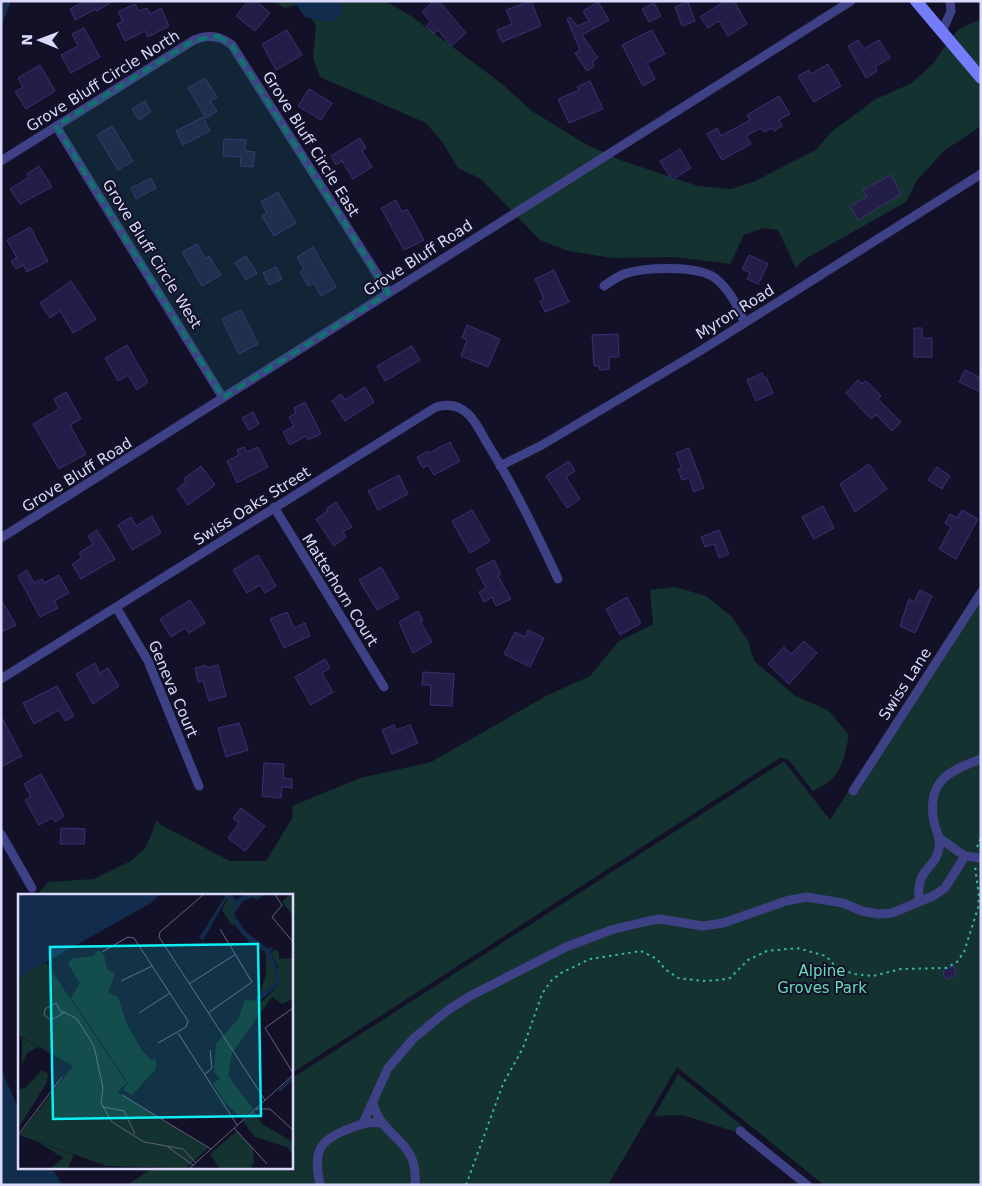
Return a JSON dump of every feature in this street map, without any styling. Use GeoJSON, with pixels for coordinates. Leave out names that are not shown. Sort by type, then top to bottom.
{"type":"FeatureCollection","features":[{"type":"Feature","properties":{"kind":"main road"},"geometry":{"type":"LineString","coordinates":[[916,1],[981,78]]}},
{"type":"Feature","properties":{"kind":"street","name":"Grove Bluff Road"},"geometry":{"type":"LineString","coordinates":[[1,538],[851,1]]}},
{"type":"Feature","properties":{"kind":"street"},"geometry":{"type":"LineString","coordinates":[[942,32],[950,11],[950,1]]}},
{"type":"Feature","properties":{"kind":"street","name":"Grove Bluff Circle East"},"geometry":{"type":"LineString","coordinates":[[194,40],[202,37],[218,36],[232,45],[388,293]]}},
{"type":"Feature","properties":{"kind":"street","name":"Grove Bluff Circle North"},"geometry":{"type":"LineString","coordinates":[[1,161],[194,40]]}},
{"type":"Feature","properties":{"kind":"street","name":"Grove Bluff Circle West"},"geometry":{"type":"LineString","coordinates":[[56,126],[224,398]]}},
{"type":"Feature","properties":{"kind":"street","name":"Myron Road"},"geometry":{"type":"LineString","coordinates":[[500,466],[628,395],[981,174]]}},
{"type":"Feature","properties":{"kind":"street"},"geometry":{"type":"LineString","coordinates":[[604,286],[619,276],[636,272],[678,270],[704,272],[714,278],[731,295],[744,322]]}},
{"type":"Feature","properties":{"kind":"street","name":"Swiss Oaks Street"},"geometry":{"type":"LineString","coordinates":[[1,679],[274,507],[436,407],[444,405],[461,408],[468,413],[533,526],[558,579]]}},
{"type":"Feature","properties":{"kind":"street","name":"Matterhorn Court"},"geometry":{"type":"LineString","coordinates":[[274,507],[384,687]]}},
{"type":"Feature","properties":{"kind":"street","name":"Swiss Lane"},"geometry":{"type":"LineString","coordinates":[[853,791],[981,593]]}},
{"type":"Feature","properties":{"kind":"street","name":"Geneva Court"},"geometry":{"type":"LineString","coordinates":[[116,607],[148,661],[199,786]]}},
{"type":"Feature","properties":{"kind":"street"},"geometry":{"type":"LineString","coordinates":[[919,900],[919,881],[938,855],[939,838],[931,806],[936,789],[947,774],[981,759]]}},
{"type":"Feature","properties":{"kind":"street"},"geometry":{"type":"LineString","coordinates":[[1,834],[32,888]]}},
{"type":"Feature","properties":{"kind":"street"},"geometry":{"type":"LineString","coordinates":[[939,838],[965,856],[978,858]]}},
{"type":"Feature","properties":{"kind":"street"},"geometry":{"type":"LineString","coordinates":[[363,1122],[381,1082],[396,1057],[414,1038],[448,1010],[470,996],[566,947],[611,930],[660,919],[702,926],[724,923],[786,901],[806,897],[843,903],[862,911],[879,914],[892,913],[919,900],[933,896],[945,888],[965,856]]}},
{"type":"Feature","properties":{"kind":"street"},"geometry":{"type":"LineString","coordinates":[[373,1103],[381,1123],[404,1143],[412,1154],[417,1171],[415,1185]]}},
{"type":"Feature","properties":{"kind":"street"},"geometry":{"type":"LineString","coordinates":[[320,1185],[317,1159],[324,1142],[330,1136],[363,1122],[381,1123]]}},
{"type":"Feature","properties":{"kind":"street"},"geometry":{"type":"LineString","coordinates":[[740,1131],[807,1185]]}},
{"type":"Feature","properties":{"kind":"path"},"geometry":{"type":"LineString","coordinates":[[466,1185],[499,1093],[523,1048],[542,994],[551,980],[561,973],[590,959],[641,951],[657,959],[664,969],[678,978],[703,981],[719,980],[730,978],[748,960],[767,951],[797,948],[826,956],[838,970],[855,974],[873,976],[901,969],[946,968],[957,962],[964,952],[978,908],[978,858],[981,838]]}},
{"type":"Feature","properties":{"kind":"highlighted area"},"geometry":{"type":"Polygon","coordinates":[[[218,36],[232,45],[389,293],[223,398],[56,126],[194,40],[218,36]]]}},
{"type":"Feature","properties":{"kind":"green space"},"geometry":{"type":"Polygon","coordinates":[[[272,1],[294,1],[296,5],[285,8],[272,1]]]}},
{"type":"Feature","properties":{"kind":"green space"},"geometry":{"type":"Polygon","coordinates":[[[339,1],[385,1],[411,16],[442,39],[502,84],[532,111],[587,145],[623,161],[698,186],[731,189],[753,182],[816,150],[831,132],[876,99],[910,84],[932,65],[946,45],[981,87],[981,126],[944,151],[917,180],[906,202],[803,260],[796,268],[778,230],[763,228],[744,235],[730,264],[675,257],[613,258],[568,251],[540,240],[481,179],[458,168],[443,143],[426,123],[320,77],[313,58],[316,26],[311,18],[332,22],[343,13],[339,1]]]}},
{"type":"Feature","properties":{"kind":"green space"},"geometry":{"type":"Polygon","coordinates":[[[981,19],[981,69],[953,36],[959,29],[981,19]]]}},
{"type":"Feature","properties":{"kind":"green space","name":"Alpine Groves Park"},"geometry":{"type":"Polygon","coordinates":[[[981,584],[981,1185],[824,1185],[677,1067],[608,1185],[127,1185],[152,1168],[292,1168],[292,1078],[784,761],[830,820],[981,584]]]}},
{"type":"Feature","properties":{"kind":"green space"},"geometry":{"type":"Polygon","coordinates":[[[675,587],[706,596],[732,617],[748,641],[754,661],[794,695],[829,711],[849,735],[843,762],[836,775],[823,786],[813,791],[788,759],[780,758],[292,1073],[292,894],[38,894],[48,882],[94,879],[131,861],[146,847],[157,820],[161,825],[230,861],[266,861],[293,817],[292,806],[360,778],[431,762],[546,696],[590,676],[618,642],[653,624],[650,590],[675,587]]]}},
{"type":"Feature","properties":{"kind":"green space"},"geometry":{"type":"Polygon","coordinates":[[[678,1074],[746,1129],[733,1131],[682,1115],[654,1116],[678,1074]]]}},
{"type":"Feature","properties":{"kind":"water"},"geometry":{"type":"Polygon","coordinates":[[[1,1],[11,1],[1,27],[1,1]]]}},
{"type":"Feature","properties":{"kind":"water"},"geometry":{"type":"Polygon","coordinates":[[[294,1],[339,1],[343,13],[332,22],[305,17],[294,1]]]}},
{"type":"Feature","properties":{"kind":"water"},"geometry":{"type":"Polygon","coordinates":[[[1,1069],[18,1108],[18,1168],[52,1168],[63,1185],[1,1185],[1,1069]]]}},
{"type":"Feature","properties":{"kind":"building"},"geometry":{"type":"Polygon","coordinates":[[[85,1],[113,1],[97,11],[96,9],[75,20],[70,9],[85,1]]]}},
{"type":"Feature","properties":{"kind":"building"},"geometry":{"type":"Polygon","coordinates":[[[248,1],[256,1],[270,13],[255,31],[236,16],[248,1]]]}},
{"type":"Feature","properties":{"kind":"building"},"geometry":{"type":"Polygon","coordinates":[[[434,1],[439,1],[466,33],[451,46],[438,30],[434,34],[426,26],[431,22],[422,12],[434,1]]]}},
{"type":"Feature","properties":{"kind":"building"},"geometry":{"type":"Polygon","coordinates":[[[531,1],[541,26],[502,42],[497,30],[512,24],[506,10],[531,1]]]}},
{"type":"Feature","properties":{"kind":"building"},"geometry":{"type":"Polygon","coordinates":[[[725,1],[734,1],[747,24],[728,36],[719,21],[708,28],[700,17],[725,1]]]}},
{"type":"Feature","properties":{"kind":"building"},"geometry":{"type":"Polygon","coordinates":[[[598,2],[609,20],[582,35],[598,58],[592,62],[594,66],[587,71],[575,53],[580,50],[567,19],[570,17],[577,26],[589,21],[583,11],[598,2]]]}},
{"type":"Feature","properties":{"kind":"building"},"geometry":{"type":"Polygon","coordinates":[[[688,2],[695,21],[682,26],[675,7],[688,2]]]}},
{"type":"Feature","properties":{"kind":"building"},"geometry":{"type":"Polygon","coordinates":[[[654,3],[661,16],[649,22],[642,9],[654,3]]]}},
{"type":"Feature","properties":{"kind":"building"},"geometry":{"type":"Polygon","coordinates":[[[135,4],[139,11],[147,8],[150,14],[161,8],[169,26],[148,37],[145,31],[125,41],[117,24],[123,21],[118,12],[135,4]]]}},
{"type":"Feature","properties":{"kind":"building"},"geometry":{"type":"Polygon","coordinates":[[[84,28],[100,57],[71,73],[61,55],[78,46],[72,34],[84,28]]]}},
{"type":"Feature","properties":{"kind":"building"},"geometry":{"type":"Polygon","coordinates":[[[287,30],[302,55],[276,70],[262,44],[287,30]]]}},
{"type":"Feature","properties":{"kind":"building"},"geometry":{"type":"Polygon","coordinates":[[[652,30],[665,54],[647,63],[655,79],[643,86],[622,45],[652,30]]]}},
{"type":"Feature","properties":{"kind":"building"},"geometry":{"type":"Polygon","coordinates":[[[858,40],[864,49],[879,40],[890,58],[875,67],[877,71],[866,78],[848,46],[858,40]]]}},
{"type":"Feature","properties":{"kind":"building"},"geometry":{"type":"Polygon","coordinates":[[[828,64],[841,86],[814,102],[798,76],[809,70],[811,74],[828,64]]]}},
{"type":"Feature","properties":{"kind":"building"},"geometry":{"type":"Polygon","coordinates":[[[40,65],[55,91],[26,109],[15,92],[23,87],[18,78],[40,65]]]}},
{"type":"Feature","properties":{"kind":"building"},"geometry":{"type":"Polygon","coordinates":[[[205,78],[217,97],[210,101],[217,111],[206,118],[188,88],[205,78]]]}},
{"type":"Feature","properties":{"kind":"building"},"geometry":{"type":"Polygon","coordinates":[[[590,81],[603,109],[569,123],[558,99],[579,90],[577,87],[590,81]]]}},
{"type":"Feature","properties":{"kind":"building"},"geometry":{"type":"Polygon","coordinates":[[[309,89],[332,103],[321,120],[298,106],[309,89]]]}},
{"type":"Feature","properties":{"kind":"building"},"geometry":{"type":"Polygon","coordinates":[[[779,96],[790,114],[779,120],[782,126],[774,131],[772,128],[764,132],[761,128],[746,136],[751,144],[722,160],[707,134],[717,128],[721,136],[750,120],[747,115],[779,96]]]}},
{"type":"Feature","properties":{"kind":"building"},"geometry":{"type":"Polygon","coordinates":[[[145,101],[151,112],[139,120],[132,109],[145,101]]]}},
{"type":"Feature","properties":{"kind":"building"},"geometry":{"type":"Polygon","coordinates":[[[203,117],[210,131],[183,145],[176,131],[203,117]]]}},
{"type":"Feature","properties":{"kind":"building"},"geometry":{"type":"Polygon","coordinates":[[[112,126],[133,161],[118,170],[97,135],[112,126]]]}},
{"type":"Feature","properties":{"kind":"building"},"geometry":{"type":"Polygon","coordinates":[[[360,138],[366,148],[362,151],[372,167],[353,179],[342,161],[336,165],[331,156],[360,138]]]}},
{"type":"Feature","properties":{"kind":"building"},"geometry":{"type":"Polygon","coordinates":[[[224,139],[246,140],[245,151],[255,152],[253,167],[240,166],[241,157],[223,156],[224,139]]]}},
{"type":"Feature","properties":{"kind":"building"},"geometry":{"type":"Polygon","coordinates":[[[680,149],[691,168],[672,180],[660,161],[680,149]]]}},
{"type":"Feature","properties":{"kind":"building"},"geometry":{"type":"Polygon","coordinates":[[[39,166],[52,187],[20,204],[10,189],[29,177],[27,174],[39,166]]]}},
{"type":"Feature","properties":{"kind":"building"},"geometry":{"type":"Polygon","coordinates":[[[891,175],[901,194],[858,220],[850,206],[867,197],[863,190],[891,175]]]}},
{"type":"Feature","properties":{"kind":"building"},"geometry":{"type":"Polygon","coordinates":[[[151,178],[156,188],[136,199],[131,188],[151,178]]]}},
{"type":"Feature","properties":{"kind":"building"},"geometry":{"type":"Polygon","coordinates":[[[278,192],[296,223],[274,236],[262,216],[267,213],[261,202],[278,192]]]}},
{"type":"Feature","properties":{"kind":"building"},"geometry":{"type":"Polygon","coordinates":[[[396,200],[402,212],[407,209],[424,240],[404,250],[381,208],[396,200]]]}},
{"type":"Feature","properties":{"kind":"building"},"geometry":{"type":"Polygon","coordinates":[[[30,227],[48,261],[27,272],[23,265],[16,269],[11,261],[17,258],[7,240],[30,227]]]}},
{"type":"Feature","properties":{"kind":"building"},"geometry":{"type":"Polygon","coordinates":[[[197,244],[206,259],[209,256],[221,275],[202,286],[182,252],[197,244]]]}},
{"type":"Feature","properties":{"kind":"building"},"geometry":{"type":"Polygon","coordinates":[[[313,247],[336,287],[321,296],[314,283],[308,286],[300,272],[304,269],[297,257],[313,247]]]}},
{"type":"Feature","properties":{"kind":"building"},"geometry":{"type":"Polygon","coordinates":[[[749,255],[768,264],[758,284],[747,279],[750,273],[742,269],[749,255]]]}},
{"type":"Feature","properties":{"kind":"building"},"geometry":{"type":"Polygon","coordinates":[[[246,256],[257,273],[246,280],[235,263],[246,256]]]}},
{"type":"Feature","properties":{"kind":"building"},"geometry":{"type":"Polygon","coordinates":[[[276,267],[282,279],[269,285],[263,273],[276,267]]]}},
{"type":"Feature","properties":{"kind":"building"},"geometry":{"type":"Polygon","coordinates":[[[554,270],[569,302],[545,312],[540,301],[544,299],[535,279],[554,270]]]}},
{"type":"Feature","properties":{"kind":"building"},"geometry":{"type":"Polygon","coordinates":[[[71,281],[96,319],[73,333],[60,311],[50,318],[40,303],[71,281]]]}},
{"type":"Feature","properties":{"kind":"building"},"geometry":{"type":"Polygon","coordinates":[[[241,310],[258,344],[239,354],[222,319],[241,310]]]}},
{"type":"Feature","properties":{"kind":"building"},"geometry":{"type":"Polygon","coordinates":[[[467,325],[500,339],[488,367],[461,356],[467,340],[462,338],[467,325]]]}},
{"type":"Feature","properties":{"kind":"building"},"geometry":{"type":"Polygon","coordinates":[[[914,328],[922,328],[922,338],[932,338],[932,357],[914,357],[914,328]]]}},
{"type":"Feature","properties":{"kind":"building"},"geometry":{"type":"Polygon","coordinates":[[[618,334],[619,357],[609,357],[609,369],[600,370],[599,366],[594,366],[592,335],[618,334]]]}},
{"type":"Feature","properties":{"kind":"building"},"geometry":{"type":"Polygon","coordinates":[[[127,345],[148,382],[137,390],[128,375],[118,381],[105,358],[127,345]]]}},
{"type":"Feature","properties":{"kind":"building"},"geometry":{"type":"Polygon","coordinates":[[[412,346],[420,360],[385,381],[377,366],[412,346]]]}},
{"type":"Feature","properties":{"kind":"building"},"geometry":{"type":"Polygon","coordinates":[[[965,370],[981,378],[981,392],[959,382],[965,370]]]}},
{"type":"Feature","properties":{"kind":"building"},"geometry":{"type":"Polygon","coordinates":[[[762,373],[764,378],[766,377],[773,393],[756,401],[747,380],[762,373]]]}},
{"type":"Feature","properties":{"kind":"building"},"geometry":{"type":"Polygon","coordinates":[[[858,380],[862,384],[866,381],[881,396],[878,399],[901,422],[892,431],[876,415],[871,419],[846,393],[858,380]]]}},
{"type":"Feature","properties":{"kind":"building"},"geometry":{"type":"Polygon","coordinates":[[[365,387],[374,402],[345,421],[332,401],[341,394],[345,400],[365,387]]]}},
{"type":"Feature","properties":{"kind":"building"},"geometry":{"type":"Polygon","coordinates":[[[66,392],[81,419],[70,425],[86,454],[59,469],[33,424],[59,409],[54,399],[66,392]]]}},
{"type":"Feature","properties":{"kind":"building"},"geometry":{"type":"Polygon","coordinates":[[[305,402],[321,434],[308,440],[306,436],[290,445],[283,432],[294,426],[289,417],[296,413],[294,408],[305,402]]]}},
{"type":"Feature","properties":{"kind":"building"},"geometry":{"type":"Polygon","coordinates":[[[253,412],[259,424],[249,430],[242,418],[253,412]]]}},
{"type":"Feature","properties":{"kind":"building"},"geometry":{"type":"Polygon","coordinates":[[[450,442],[460,461],[434,475],[428,465],[423,468],[417,457],[450,442]]]}},
{"type":"Feature","properties":{"kind":"building"},"geometry":{"type":"Polygon","coordinates":[[[244,447],[247,452],[258,447],[268,467],[237,483],[227,461],[239,455],[237,450],[244,447]]]}},
{"type":"Feature","properties":{"kind":"building"},"geometry":{"type":"Polygon","coordinates":[[[689,448],[704,488],[694,492],[689,478],[682,480],[678,469],[682,468],[676,453],[689,448]]]}},
{"type":"Feature","properties":{"kind":"building"},"geometry":{"type":"Polygon","coordinates":[[[569,461],[575,471],[566,477],[580,499],[567,508],[546,476],[569,461]]]}},
{"type":"Feature","properties":{"kind":"building"},"geometry":{"type":"Polygon","coordinates":[[[869,464],[887,489],[855,512],[840,484],[869,464]]]}},
{"type":"Feature","properties":{"kind":"building"},"geometry":{"type":"Polygon","coordinates":[[[201,466],[215,485],[188,505],[177,489],[186,482],[184,479],[201,466]]]}},
{"type":"Feature","properties":{"kind":"building"},"geometry":{"type":"Polygon","coordinates":[[[937,467],[950,476],[942,489],[928,480],[937,467]]]}},
{"type":"Feature","properties":{"kind":"building"},"geometry":{"type":"Polygon","coordinates":[[[399,475],[408,494],[378,510],[368,491],[399,475]]]}},
{"type":"Feature","properties":{"kind":"building"},"geometry":{"type":"Polygon","coordinates":[[[336,502],[352,527],[343,532],[346,537],[334,546],[316,519],[328,511],[326,509],[336,502]]]}},
{"type":"Feature","properties":{"kind":"building"},"geometry":{"type":"Polygon","coordinates":[[[823,506],[834,528],[814,539],[802,517],[823,506]]]}},
{"type":"Feature","properties":{"kind":"building"},"geometry":{"type":"Polygon","coordinates":[[[472,510],[490,541],[470,553],[452,521],[472,510]]]}},
{"type":"Feature","properties":{"kind":"building"},"geometry":{"type":"Polygon","coordinates":[[[962,510],[978,519],[956,559],[939,549],[951,527],[945,523],[950,514],[957,518],[962,510]]]}},
{"type":"Feature","properties":{"kind":"building"},"geometry":{"type":"Polygon","coordinates":[[[152,516],[161,533],[132,550],[118,525],[131,517],[136,526],[152,516]]]}},
{"type":"Feature","properties":{"kind":"building"},"geometry":{"type":"Polygon","coordinates":[[[97,530],[115,559],[81,579],[72,564],[82,558],[79,553],[93,544],[88,536],[97,530]]]}},
{"type":"Feature","properties":{"kind":"building"},"geometry":{"type":"Polygon","coordinates":[[[719,530],[729,554],[719,558],[714,544],[705,547],[701,537],[719,530]]]}},
{"type":"Feature","properties":{"kind":"building"},"geometry":{"type":"Polygon","coordinates":[[[258,555],[276,586],[265,593],[260,585],[247,593],[233,570],[258,555]]]}},
{"type":"Feature","properties":{"kind":"building"},"geometry":{"type":"Polygon","coordinates":[[[494,560],[501,574],[498,576],[511,599],[496,606],[492,597],[484,602],[479,592],[486,588],[476,569],[494,560]]]}},
{"type":"Feature","properties":{"kind":"building"},"geometry":{"type":"Polygon","coordinates":[[[381,567],[399,598],[377,610],[359,580],[381,567]]]}},
{"type":"Feature","properties":{"kind":"building"},"geometry":{"type":"Polygon","coordinates":[[[27,570],[34,583],[42,579],[44,583],[59,575],[69,593],[54,601],[58,608],[40,617],[18,576],[27,570]]]}},
{"type":"Feature","properties":{"kind":"building"},"geometry":{"type":"Polygon","coordinates":[[[920,590],[932,596],[915,633],[900,626],[909,599],[914,602],[920,590]]]}},
{"type":"Feature","properties":{"kind":"building"},"geometry":{"type":"Polygon","coordinates":[[[627,597],[641,623],[620,635],[606,609],[627,597]]]}},
{"type":"Feature","properties":{"kind":"building"},"geometry":{"type":"Polygon","coordinates":[[[1,600],[16,625],[1,632],[1,600]]]}},
{"type":"Feature","properties":{"kind":"building"},"geometry":{"type":"Polygon","coordinates":[[[190,600],[205,623],[189,633],[185,628],[171,637],[160,619],[190,600]]]}},
{"type":"Feature","properties":{"kind":"building"},"geometry":{"type":"Polygon","coordinates":[[[418,611],[423,620],[420,621],[432,642],[413,653],[399,622],[418,611]]]}},
{"type":"Feature","properties":{"kind":"building"},"geometry":{"type":"Polygon","coordinates":[[[287,612],[294,628],[305,623],[310,636],[284,648],[270,619],[287,612]]]}},
{"type":"Feature","properties":{"kind":"building"},"geometry":{"type":"Polygon","coordinates":[[[528,630],[544,638],[530,667],[504,654],[515,632],[525,637],[528,630]]]}},
{"type":"Feature","properties":{"kind":"building"},"geometry":{"type":"Polygon","coordinates":[[[804,641],[817,653],[789,684],[768,664],[784,647],[791,654],[804,641]]]}},
{"type":"Feature","properties":{"kind":"building"},"geometry":{"type":"Polygon","coordinates":[[[325,659],[330,668],[322,673],[333,692],[311,705],[295,677],[325,659]]]}},
{"type":"Feature","properties":{"kind":"building"},"geometry":{"type":"Polygon","coordinates":[[[95,663],[100,673],[108,668],[119,686],[93,704],[76,674],[95,663]]]}},
{"type":"Feature","properties":{"kind":"building"},"geometry":{"type":"Polygon","coordinates":[[[206,665],[207,668],[218,665],[226,696],[209,701],[203,681],[198,682],[195,668],[206,665]]]}},
{"type":"Feature","properties":{"kind":"building"},"geometry":{"type":"Polygon","coordinates":[[[423,672],[454,674],[452,706],[430,705],[431,685],[422,685],[423,672]]]}},
{"type":"Feature","properties":{"kind":"building"},"geometry":{"type":"Polygon","coordinates":[[[57,686],[74,716],[65,721],[59,710],[34,724],[23,703],[57,686]]]}},
{"type":"Feature","properties":{"kind":"building"},"geometry":{"type":"Polygon","coordinates":[[[1,716],[22,756],[1,767],[1,716]]]}},
{"type":"Feature","properties":{"kind":"building"},"geometry":{"type":"Polygon","coordinates":[[[239,723],[248,750],[226,757],[218,728],[239,723]]]}},
{"type":"Feature","properties":{"kind":"building"},"geometry":{"type":"Polygon","coordinates":[[[394,725],[396,730],[410,725],[418,743],[392,754],[382,730],[394,725]]]}},
{"type":"Feature","properties":{"kind":"building"},"geometry":{"type":"Polygon","coordinates":[[[264,763],[284,764],[283,778],[292,779],[292,788],[282,787],[281,798],[262,796],[264,763]]]}},
{"type":"Feature","properties":{"kind":"building"},"geometry":{"type":"Polygon","coordinates":[[[41,774],[64,816],[55,822],[52,818],[39,825],[25,800],[31,797],[24,784],[41,774]]]}},
{"type":"Feature","properties":{"kind":"building"},"geometry":{"type":"Polygon","coordinates":[[[241,808],[265,826],[245,851],[228,838],[239,823],[233,818],[241,808]]]}},
{"type":"Feature","properties":{"kind":"building"},"geometry":{"type":"Polygon","coordinates":[[[61,828],[85,829],[84,844],[60,844],[61,828]]]}},
{"type":"Feature","properties":{"kind":"building"},"geometry":{"type":"Polygon","coordinates":[[[954,966],[956,975],[948,979],[943,975],[944,970],[954,966]]]}}]}
